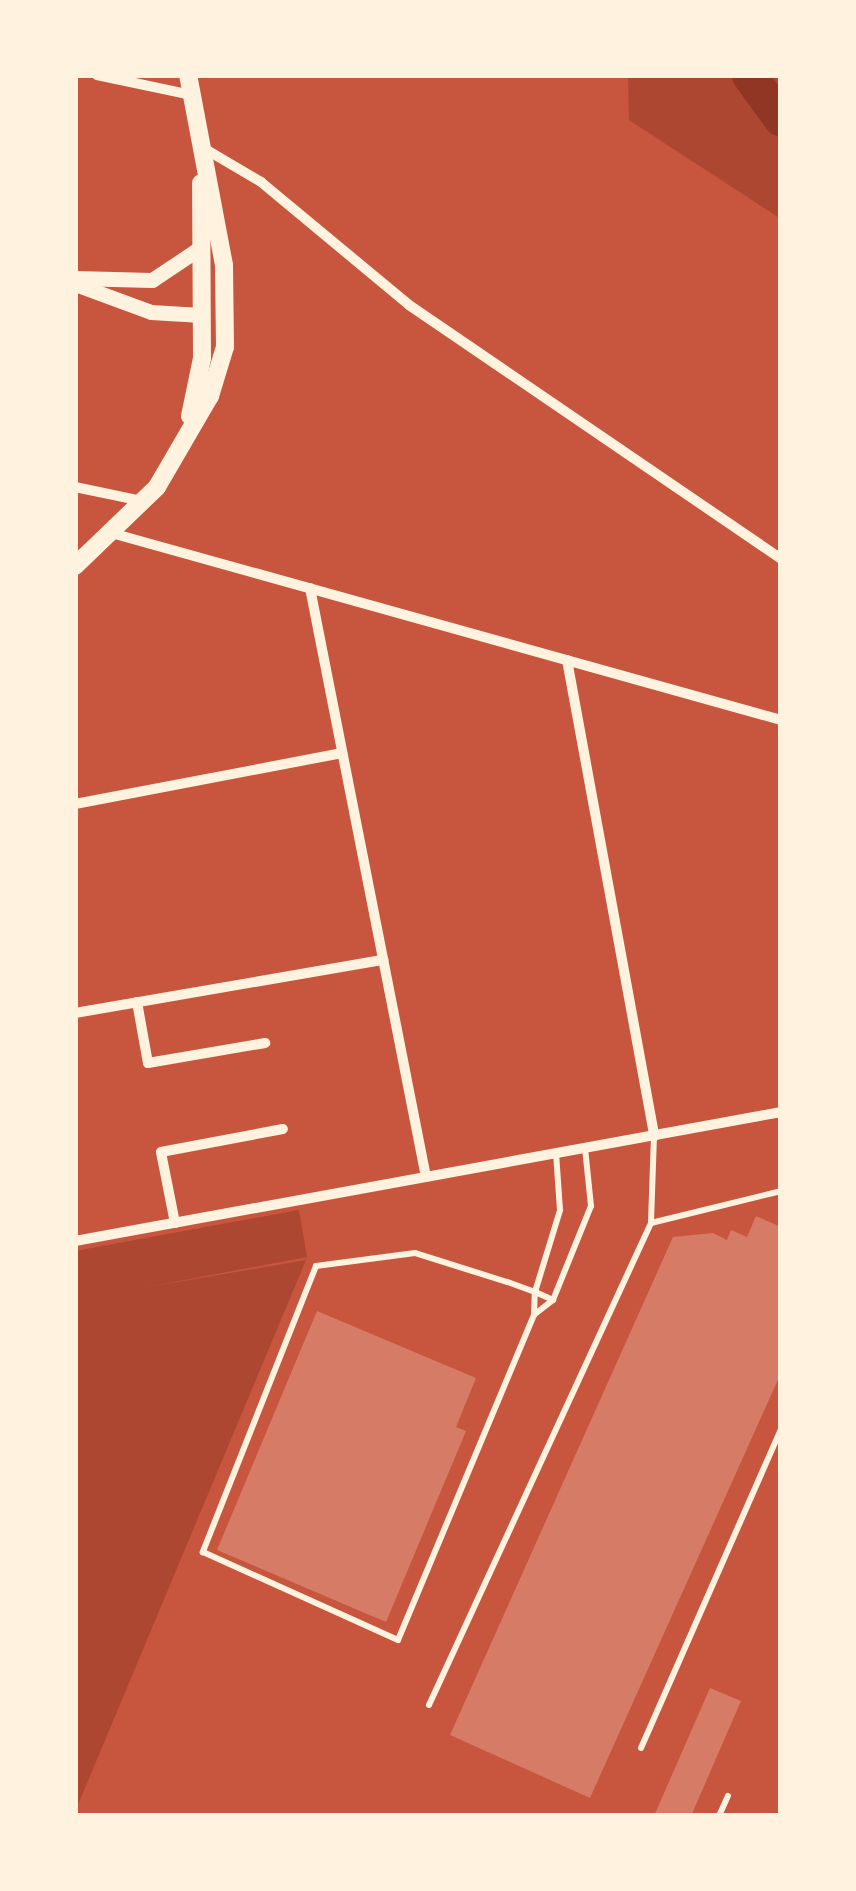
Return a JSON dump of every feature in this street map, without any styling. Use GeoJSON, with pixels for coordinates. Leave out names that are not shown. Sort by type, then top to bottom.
{"type":"FeatureCollection","features":[{"type":"Feature","properties":{"kind":"main road"},"geometry":{"type":"LineString","coordinates":[[75,566],[115,534],[145,502],[181,446],[222,358],[224,265],[188,75]]}},
{"type":"Feature","properties":{"kind":"main road"},"geometry":{"type":"LineString","coordinates":[[181,446],[200,374],[200,152]]}},
{"type":"Feature","properties":{"kind":"main road"},"geometry":{"type":"LineString","coordinates":[[201,315],[224,265]]}},
{"type":"Feature","properties":{"kind":"street"},"geometry":{"type":"LineString","coordinates":[[97,75],[191,95]]}},
{"type":"Feature","properties":{"kind":"street"},"geometry":{"type":"LineString","coordinates":[[200,152],[260,182],[409,305],[781,559]]}},
{"type":"Feature","properties":{"kind":"street"},"geometry":{"type":"LineString","coordinates":[[75,281],[152,280],[197,250]]}},
{"type":"Feature","properties":{"kind":"street"},"geometry":{"type":"LineString","coordinates":[[75,281],[151,312],[201,315]]}},
{"type":"Feature","properties":{"kind":"street"},"geometry":{"type":"LineString","coordinates":[[75,487],[145,502]]}},
{"type":"Feature","properties":{"kind":"street"},"geometry":{"type":"LineString","coordinates":[[115,534],[781,720]]}},
{"type":"Feature","properties":{"kind":"street"},"geometry":{"type":"LineString","coordinates":[[310,588],[426,1177]]}},
{"type":"Feature","properties":{"kind":"street"},"geometry":{"type":"LineString","coordinates":[[567,660],[654,1136]]}},
{"type":"Feature","properties":{"kind":"street"},"geometry":{"type":"LineString","coordinates":[[75,804],[342,753]]}},
{"type":"Feature","properties":{"kind":"street"},"geometry":{"type":"LineString","coordinates":[[75,1013],[383,960]]}},
{"type":"Feature","properties":{"kind":"street"},"geometry":{"type":"LineString","coordinates":[[138,1002],[148,1062],[265,1043]]}},
{"type":"Feature","properties":{"kind":"street"},"geometry":{"type":"LineString","coordinates":[[75,1241],[781,1112]]}},
{"type":"Feature","properties":{"kind":"street"},"geometry":{"type":"LineString","coordinates":[[175,1223],[161,1152],[283,1129]]}},
{"type":"Feature","properties":{"kind":"lane"},"geometry":{"type":"LineString","coordinates":[[430,1705],[651,1223],[654,1136]]}},
{"type":"Feature","properties":{"kind":"lane"},"geometry":{"type":"LineString","coordinates":[[534,1315],[554,1300],[591,1206],[585,1148]]}},
{"type":"Feature","properties":{"kind":"lane"},"geometry":{"type":"LineString","coordinates":[[554,1300],[534,1292],[414,1253],[316,1266],[203,1552],[398,1640],[534,1315],[534,1292],[560,1210],[556,1153]]}},
{"type":"Feature","properties":{"kind":"lane"},"geometry":{"type":"LineString","coordinates":[[651,1223],[781,1190]]}},
{"type":"Feature","properties":{"kind":"lane"},"geometry":{"type":"LineString","coordinates":[[641,1748],[781,1429]]}},
{"type":"Feature","properties":{"kind":"lane"},"geometry":{"type":"LineString","coordinates":[[719,1816],[728,1796]]}},
{"type":"Feature","properties":{"kind":"shaded area"},"geometry":{"type":"Polygon","coordinates":[[[628,75],[781,75],[781,219],[629,120],[628,75]]]}},
{"type":"Feature","properties":{"kind":"shaded area"},"geometry":{"type":"Polygon","coordinates":[[[299,1210],[307,1257],[142,1288],[306,1260],[75,1812],[75,1251],[299,1210]]]}},
{"type":"Feature","properties":{"kind":"building"},"geometry":{"type":"Polygon","coordinates":[[[756,1216],[781,1227],[781,1373],[590,1798],[450,1735],[673,1237],[713,1233],[727,1240],[731,1230],[747,1237],[756,1216]]]}},
{"type":"Feature","properties":{"kind":"building"},"geometry":{"type":"Polygon","coordinates":[[[317,1311],[476,1378],[456,1427],[466,1431],[386,1622],[217,1550],[317,1311]]]}},
{"type":"Feature","properties":{"kind":"building"},"geometry":{"type":"Polygon","coordinates":[[[710,1688],[741,1701],[691,1816],[654,1816],[710,1688]]]}},
{"type":"Feature","properties":{"kind":"waterway"},"geometry":{"type":"LineString","coordinates":[[749,75],[781,119]]}}]}
